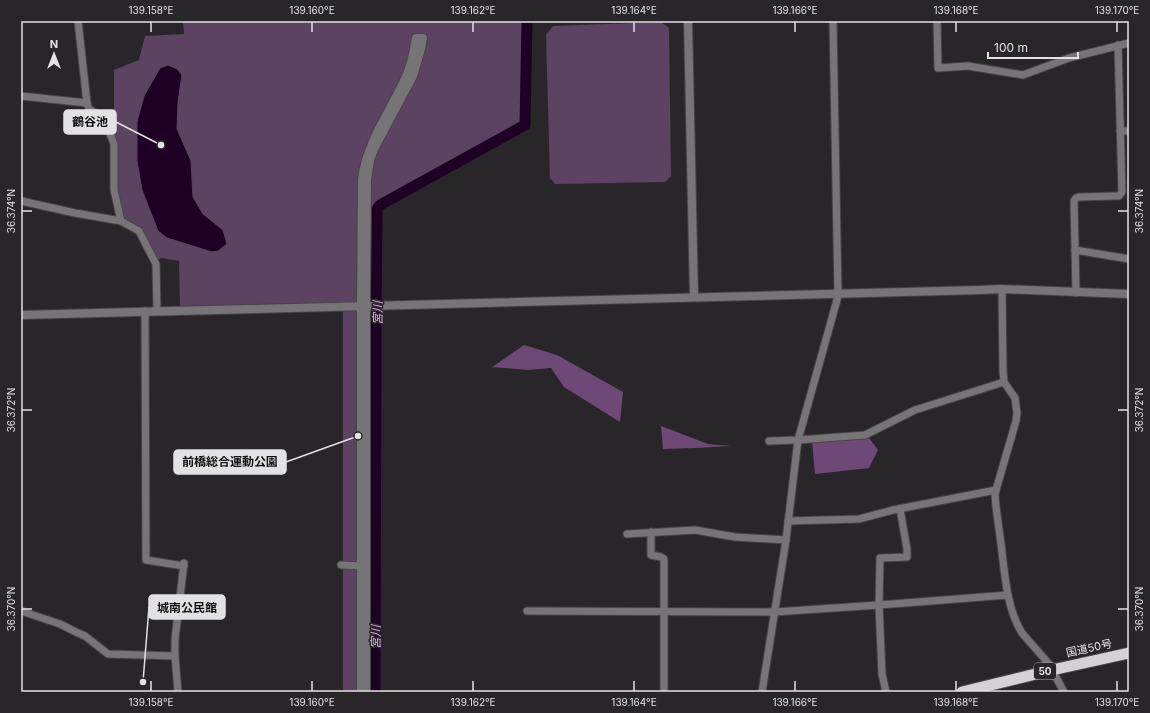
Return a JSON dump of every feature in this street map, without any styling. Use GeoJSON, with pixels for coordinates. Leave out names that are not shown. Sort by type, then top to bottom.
{"type":"FeatureCollection","features":[{"type":"Feature","properties":{"kind":"highway","name":"国道50号"},"geometry":{"type":"LineString","coordinates":[[962,692],[1129,653]]}},
{"type":"Feature","properties":{"kind":"street"},"geometry":{"type":"LineString","coordinates":[[78,21],[87,103],[90,109],[104,118],[114,144],[114,190],[121,221]]}},
{"type":"Feature","properties":{"kind":"street"},"geometry":{"type":"LineString","coordinates":[[688,21],[694,297]]}},
{"type":"Feature","properties":{"kind":"street"},"geometry":{"type":"LineString","coordinates":[[762,692],[786,540],[798,440],[838,294],[833,21]]}},
{"type":"Feature","properties":{"kind":"street"},"geometry":{"type":"LineString","coordinates":[[937,21],[938,68],[968,66],[1022,75],[1069,58],[1129,43]]}},
{"type":"Feature","properties":{"kind":"street"},"geometry":{"type":"LineString","coordinates":[[361,692],[366,306],[366,190],[370,160],[374,149],[413,76],[423,38],[416,38],[407,74],[370,147],[364,166],[362,186],[366,306]]}},
{"type":"Feature","properties":{"kind":"street"},"geometry":{"type":"LineString","coordinates":[[1076,293],[1074,201],[1079,197],[1119,196],[1122,192],[1118,45]]}},
{"type":"Feature","properties":{"kind":"street"},"geometry":{"type":"LineString","coordinates":[[21,96],[87,103]]}},
{"type":"Feature","properties":{"kind":"street"},"geometry":{"type":"LineString","coordinates":[[1120,131],[1129,130]]}},
{"type":"Feature","properties":{"kind":"street"},"geometry":{"type":"LineString","coordinates":[[21,201],[74,213],[121,221],[139,231],[156,264],[157,311]]}},
{"type":"Feature","properties":{"kind":"street"},"geometry":{"type":"LineString","coordinates":[[1075,250],[1129,259]]}},
{"type":"Feature","properties":{"kind":"street"},"geometry":{"type":"LineString","coordinates":[[1002,289],[1004,382],[1015,398],[1017,413],[996,490],[996,501],[1008,595],[1013,617],[1018,628],[1049,664],[1064,692]]}},
{"type":"Feature","properties":{"kind":"street"},"geometry":{"type":"LineString","coordinates":[[21,315],[1002,289],[1129,294]]}},
{"type":"Feature","properties":{"kind":"street"},"geometry":{"type":"LineString","coordinates":[[145,311],[146,560],[184,565],[175,639],[178,692]]}},
{"type":"Feature","properties":{"kind":"street"},"geometry":{"type":"LineString","coordinates":[[769,441],[865,435],[915,410],[1004,382]]}},
{"type":"Feature","properties":{"kind":"street"},"geometry":{"type":"LineString","coordinates":[[788,521],[858,519],[996,490]]}},
{"type":"Feature","properties":{"kind":"street"},"geometry":{"type":"LineString","coordinates":[[886,692],[882,674],[879,605],[880,558],[907,556],[900,509]]}},
{"type":"Feature","properties":{"kind":"street"},"geometry":{"type":"LineString","coordinates":[[627,534],[695,530],[735,536],[786,540]]}},
{"type":"Feature","properties":{"kind":"street"},"geometry":{"type":"LineString","coordinates":[[651,532],[651,555],[664,559],[664,692]]}},
{"type":"Feature","properties":{"kind":"street"},"geometry":{"type":"LineString","coordinates":[[341,565],[363,566]]}},
{"type":"Feature","properties":{"kind":"street"},"geometry":{"type":"LineString","coordinates":[[363,566],[366,692]]}},
{"type":"Feature","properties":{"kind":"street"},"geometry":{"type":"LineString","coordinates":[[527,611],[774,612],[957,600],[979,596],[1008,595]]}},
{"type":"Feature","properties":{"kind":"street"},"geometry":{"type":"LineString","coordinates":[[21,611],[60,624],[85,636],[108,654],[175,656]]}},
{"type":"Feature","properties":{"kind":"shaded area"},"geometry":{"type":"Polygon","coordinates":[[[183,21],[523,21],[523,123],[373,206],[372,692],[343,692],[343,303],[180,306],[179,261],[161,258],[157,261],[141,230],[125,220],[116,189],[116,174],[107,119],[114,120],[114,70],[139,60],[145,36],[184,34],[183,21]]]}},
{"type":"Feature","properties":{"kind":"shaded area"},"geometry":{"type":"Polygon","coordinates":[[[661,22],[669,28],[671,176],[665,182],[555,184],[550,178],[546,35],[553,26],[661,22]]]}},
{"type":"Feature","properties":{"kind":"shaded area"},"geometry":{"type":"Polygon","coordinates":[[[168,65],[177,69],[182,75],[178,102],[177,129],[191,161],[193,197],[203,214],[223,230],[227,244],[218,251],[212,252],[167,238],[158,231],[142,190],[137,161],[137,122],[144,96],[160,68],[168,65]]]}},
{"type":"Feature","properties":{"kind":"shaded area"},"geometry":{"type":"Polygon","coordinates":[[[524,345],[557,355],[623,392],[620,422],[564,387],[551,368],[528,370],[492,367],[524,345]]]}},
{"type":"Feature","properties":{"kind":"shaded area"},"geometry":{"type":"Polygon","coordinates":[[[661,426],[708,444],[731,446],[663,449],[661,426]]]}},
{"type":"Feature","properties":{"kind":"shaded area"},"geometry":{"type":"Polygon","coordinates":[[[869,438],[878,450],[869,468],[815,474],[812,441],[869,438]]]}},
{"type":"Feature","properties":{"kind":"waterway","name":"宮川"},"geometry":{"type":"LineString","coordinates":[[375,692],[377,209],[380,205],[525,125],[527,21]]}},
{"type":"Feature","properties":{"kind":"place","name":"鶴谷池"},"geometry":{"type":"Point","coordinates":[161,145]}},
{"type":"Feature","properties":{"kind":"place","name":"前橋総合運動公園"},"geometry":{"type":"Point","coordinates":[358,436]}},
{"type":"Feature","properties":{"kind":"place","name":"城南公民館"},"geometry":{"type":"Point","coordinates":[143,682]}}]}
